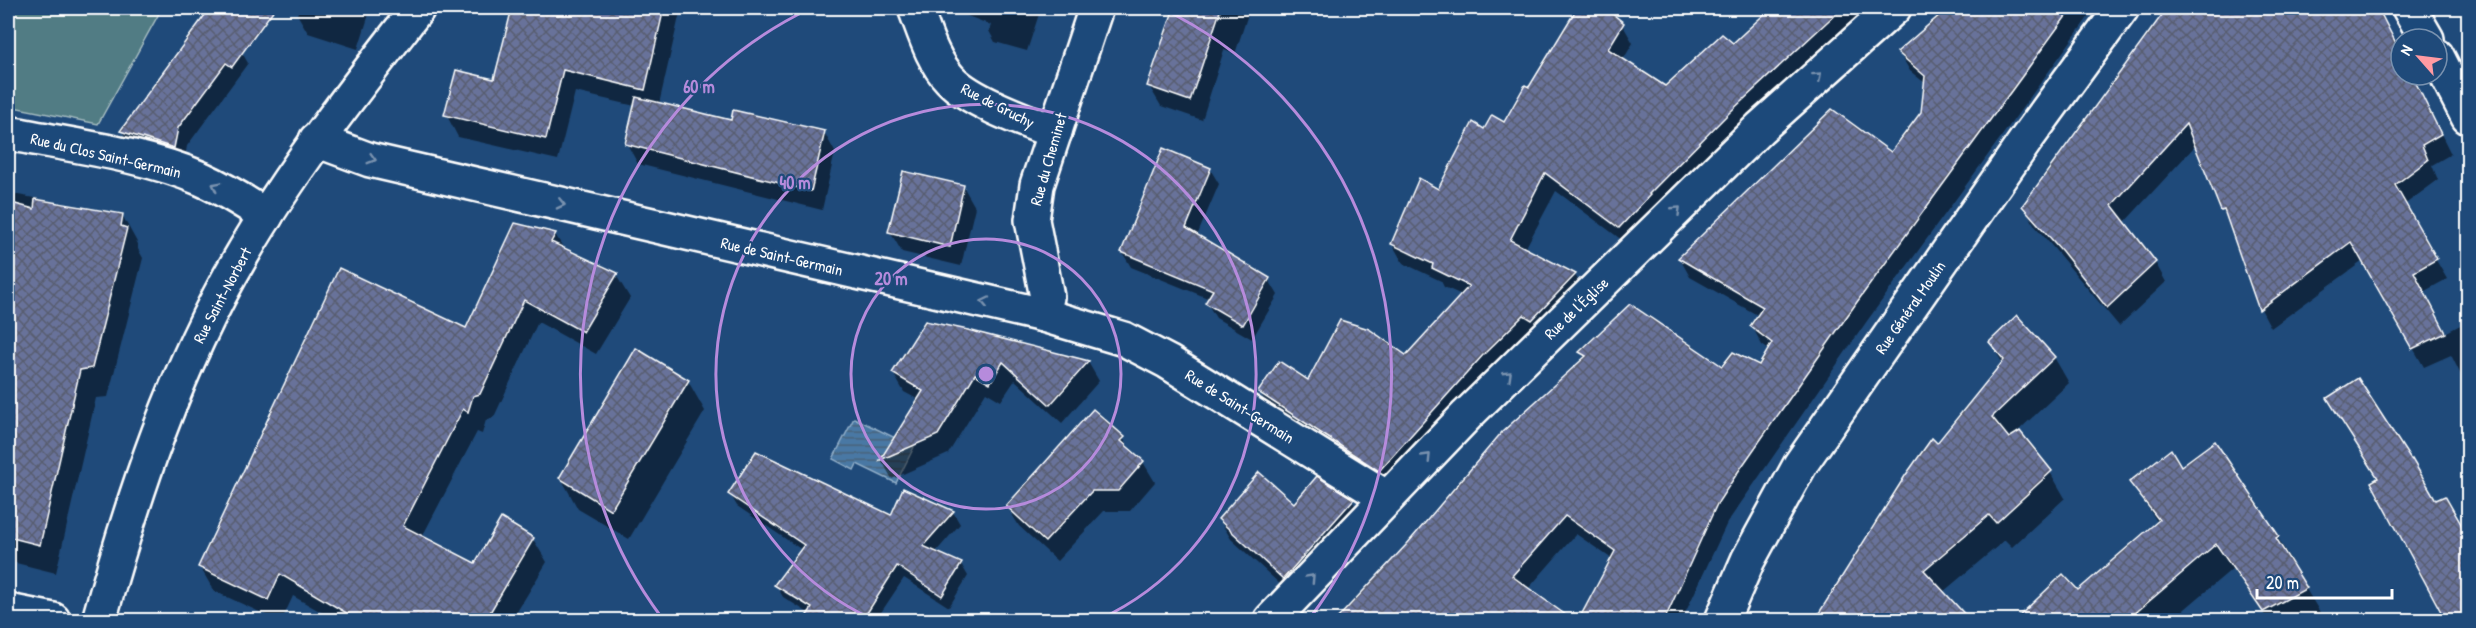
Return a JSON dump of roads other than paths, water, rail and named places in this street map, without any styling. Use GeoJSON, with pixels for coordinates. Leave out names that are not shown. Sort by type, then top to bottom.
{"type":"FeatureCollection","features":[{"type":"Feature","properties":{"kind":"street","name":"Rue Saint-Norbert"},"geometry":{"type":"LineString","coordinates":[[99,621],[116,558],[166,409],[235,268],[316,140],[418,8]]}},
{"type":"Feature","properties":{"kind":"street","name":"Rue de Gruchy"},"geometry":{"type":"LineString","coordinates":[[915,8],[933,52],[950,79],[968,93],[1055,132]]}},
{"type":"Feature","properties":{"kind":"street","name":"Rue du Cheminet"},"geometry":{"type":"LineString","coordinates":[[1042,315],[1047,297],[1032,220],[1037,185],[1096,8]]}},
{"type":"Feature","properties":{"kind":"street","name":"Rue de l'Église"},"geometry":{"type":"LineString","coordinates":[[1271,621],[1467,415],[1760,128],[1894,8]]}},
{"type":"Feature","properties":{"kind":"street","name":"Rue Général Moulin"},"geometry":{"type":"LineString","coordinates":[[1722,621],[1748,560],[1800,465],[2122,8]]}},
{"type":"Feature","properties":{"kind":"street"},"geometry":{"type":"LineString","coordinates":[[2409,8],[2420,27]]}},
{"type":"Feature","properties":{"kind":"street"},"geometry":{"type":"LineString","coordinates":[[2449,79],[2469,117]]}},
{"type":"Feature","properties":{"kind":"street","name":"Rue du Clos Saint-Germain"},"geometry":{"type":"LineString","coordinates":[[8,133],[161,165],[200,178],[235,195],[266,216]]}},
{"type":"Feature","properties":{"kind":"street","name":"Rue de Saint-Germain"},"geometry":{"type":"LineString","coordinates":[[316,140],[370,160],[1042,315],[1124,339],[1168,362],[1387,498]]}},
{"type":"Feature","properties":{"kind":"street"},"geometry":{"type":"LineString","coordinates":[[8,611],[53,621]]}},
{"type":"Feature","properties":{"kind":"water"},"geometry":{"type":"Polygon","coordinates":[[[854,418],[914,447],[896,483],[857,464],[854,470],[833,459],[854,418]]]}}]}
